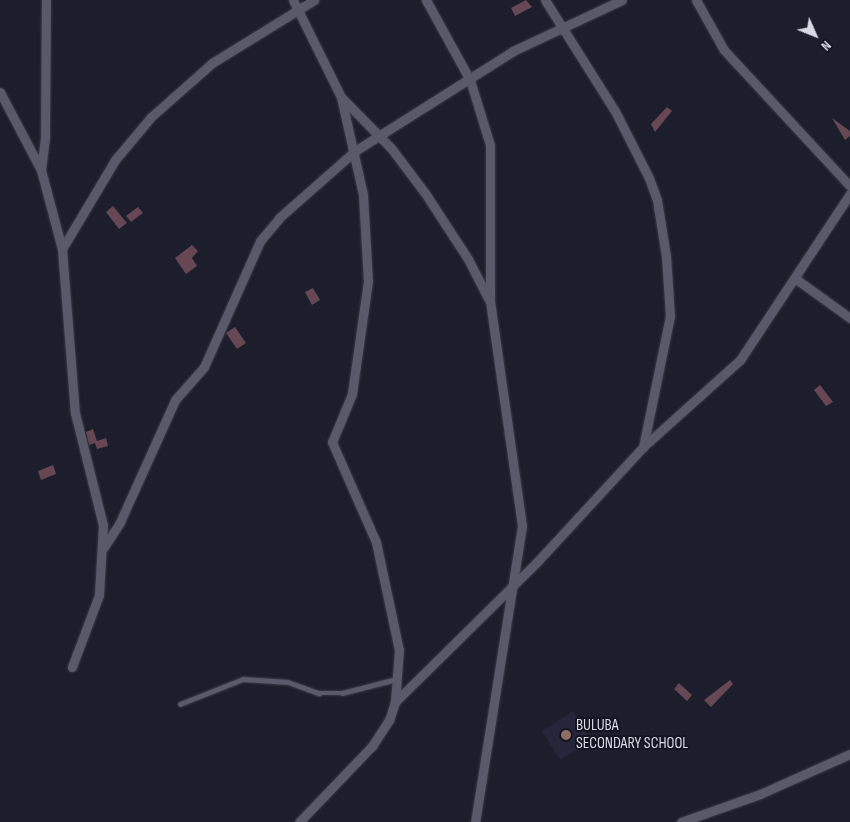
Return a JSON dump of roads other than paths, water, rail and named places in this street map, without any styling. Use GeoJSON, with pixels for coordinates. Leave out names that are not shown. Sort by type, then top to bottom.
{"type":"FeatureCollection","features":[{"type":"Feature","properties":{"kind":"street"},"geometry":{"type":"LineString","coordinates":[[41,170],[45,135],[46,0]]}},
{"type":"Feature","properties":{"kind":"street"},"geometry":{"type":"LineString","coordinates":[[292,0],[341,97],[355,151],[368,242],[368,281],[352,394],[332,442],[376,542],[396,626],[395,702],[389,720],[372,746],[299,822]]}},
{"type":"Feature","properties":{"kind":"street"},"geometry":{"type":"LineString","coordinates":[[62,249],[115,160],[151,117],[212,63],[314,0]]}},
{"type":"Feature","properties":{"kind":"street"},"geometry":{"type":"LineString","coordinates":[[426,0],[470,80],[490,145],[490,301],[522,526],[474,822]]}},
{"type":"Feature","properties":{"kind":"street"},"geometry":{"type":"LineString","coordinates":[[545,0],[632,141],[649,178],[661,221],[670,316],[643,447]]}},
{"type":"Feature","properties":{"kind":"street"},"geometry":{"type":"LineString","coordinates":[[104,547],[120,522],[175,400],[209,357],[260,241],[279,218],[355,151],[470,80],[513,51],[560,27],[622,0]]}},
{"type":"Feature","properties":{"kind":"street"},"geometry":{"type":"LineString","coordinates":[[696,0],[724,50],[850,186]]}},
{"type":"Feature","properties":{"kind":"street"},"geometry":{"type":"LineString","coordinates":[[0,92],[41,170],[62,249],[78,435],[100,505],[104,547],[98,594],[72,667]]}},
{"type":"Feature","properties":{"kind":"street"},"geometry":{"type":"LineString","coordinates":[[341,97],[391,148],[445,221],[490,301]]}},
{"type":"Feature","properties":{"kind":"street"},"geometry":{"type":"LineString","coordinates":[[395,702],[512,587],[643,447],[740,360],[796,279],[850,194]]}},
{"type":"Feature","properties":{"kind":"street"},"geometry":{"type":"LineString","coordinates":[[796,279],[850,318]]}},
{"type":"Feature","properties":{"kind":"street"},"geometry":{"type":"LineString","coordinates":[[681,822],[760,794],[850,754]]}},
{"type":"Feature","properties":{"kind":"lane"},"geometry":{"type":"LineString","coordinates":[[180,704],[243,679],[288,682],[319,693],[342,693],[396,679]]}},
{"type":"Feature","properties":{"kind":"place","name":"BULUBA SECONDARY SCHOOL"},"geometry":{"type":"Point","coordinates":[566,735]}}]}
